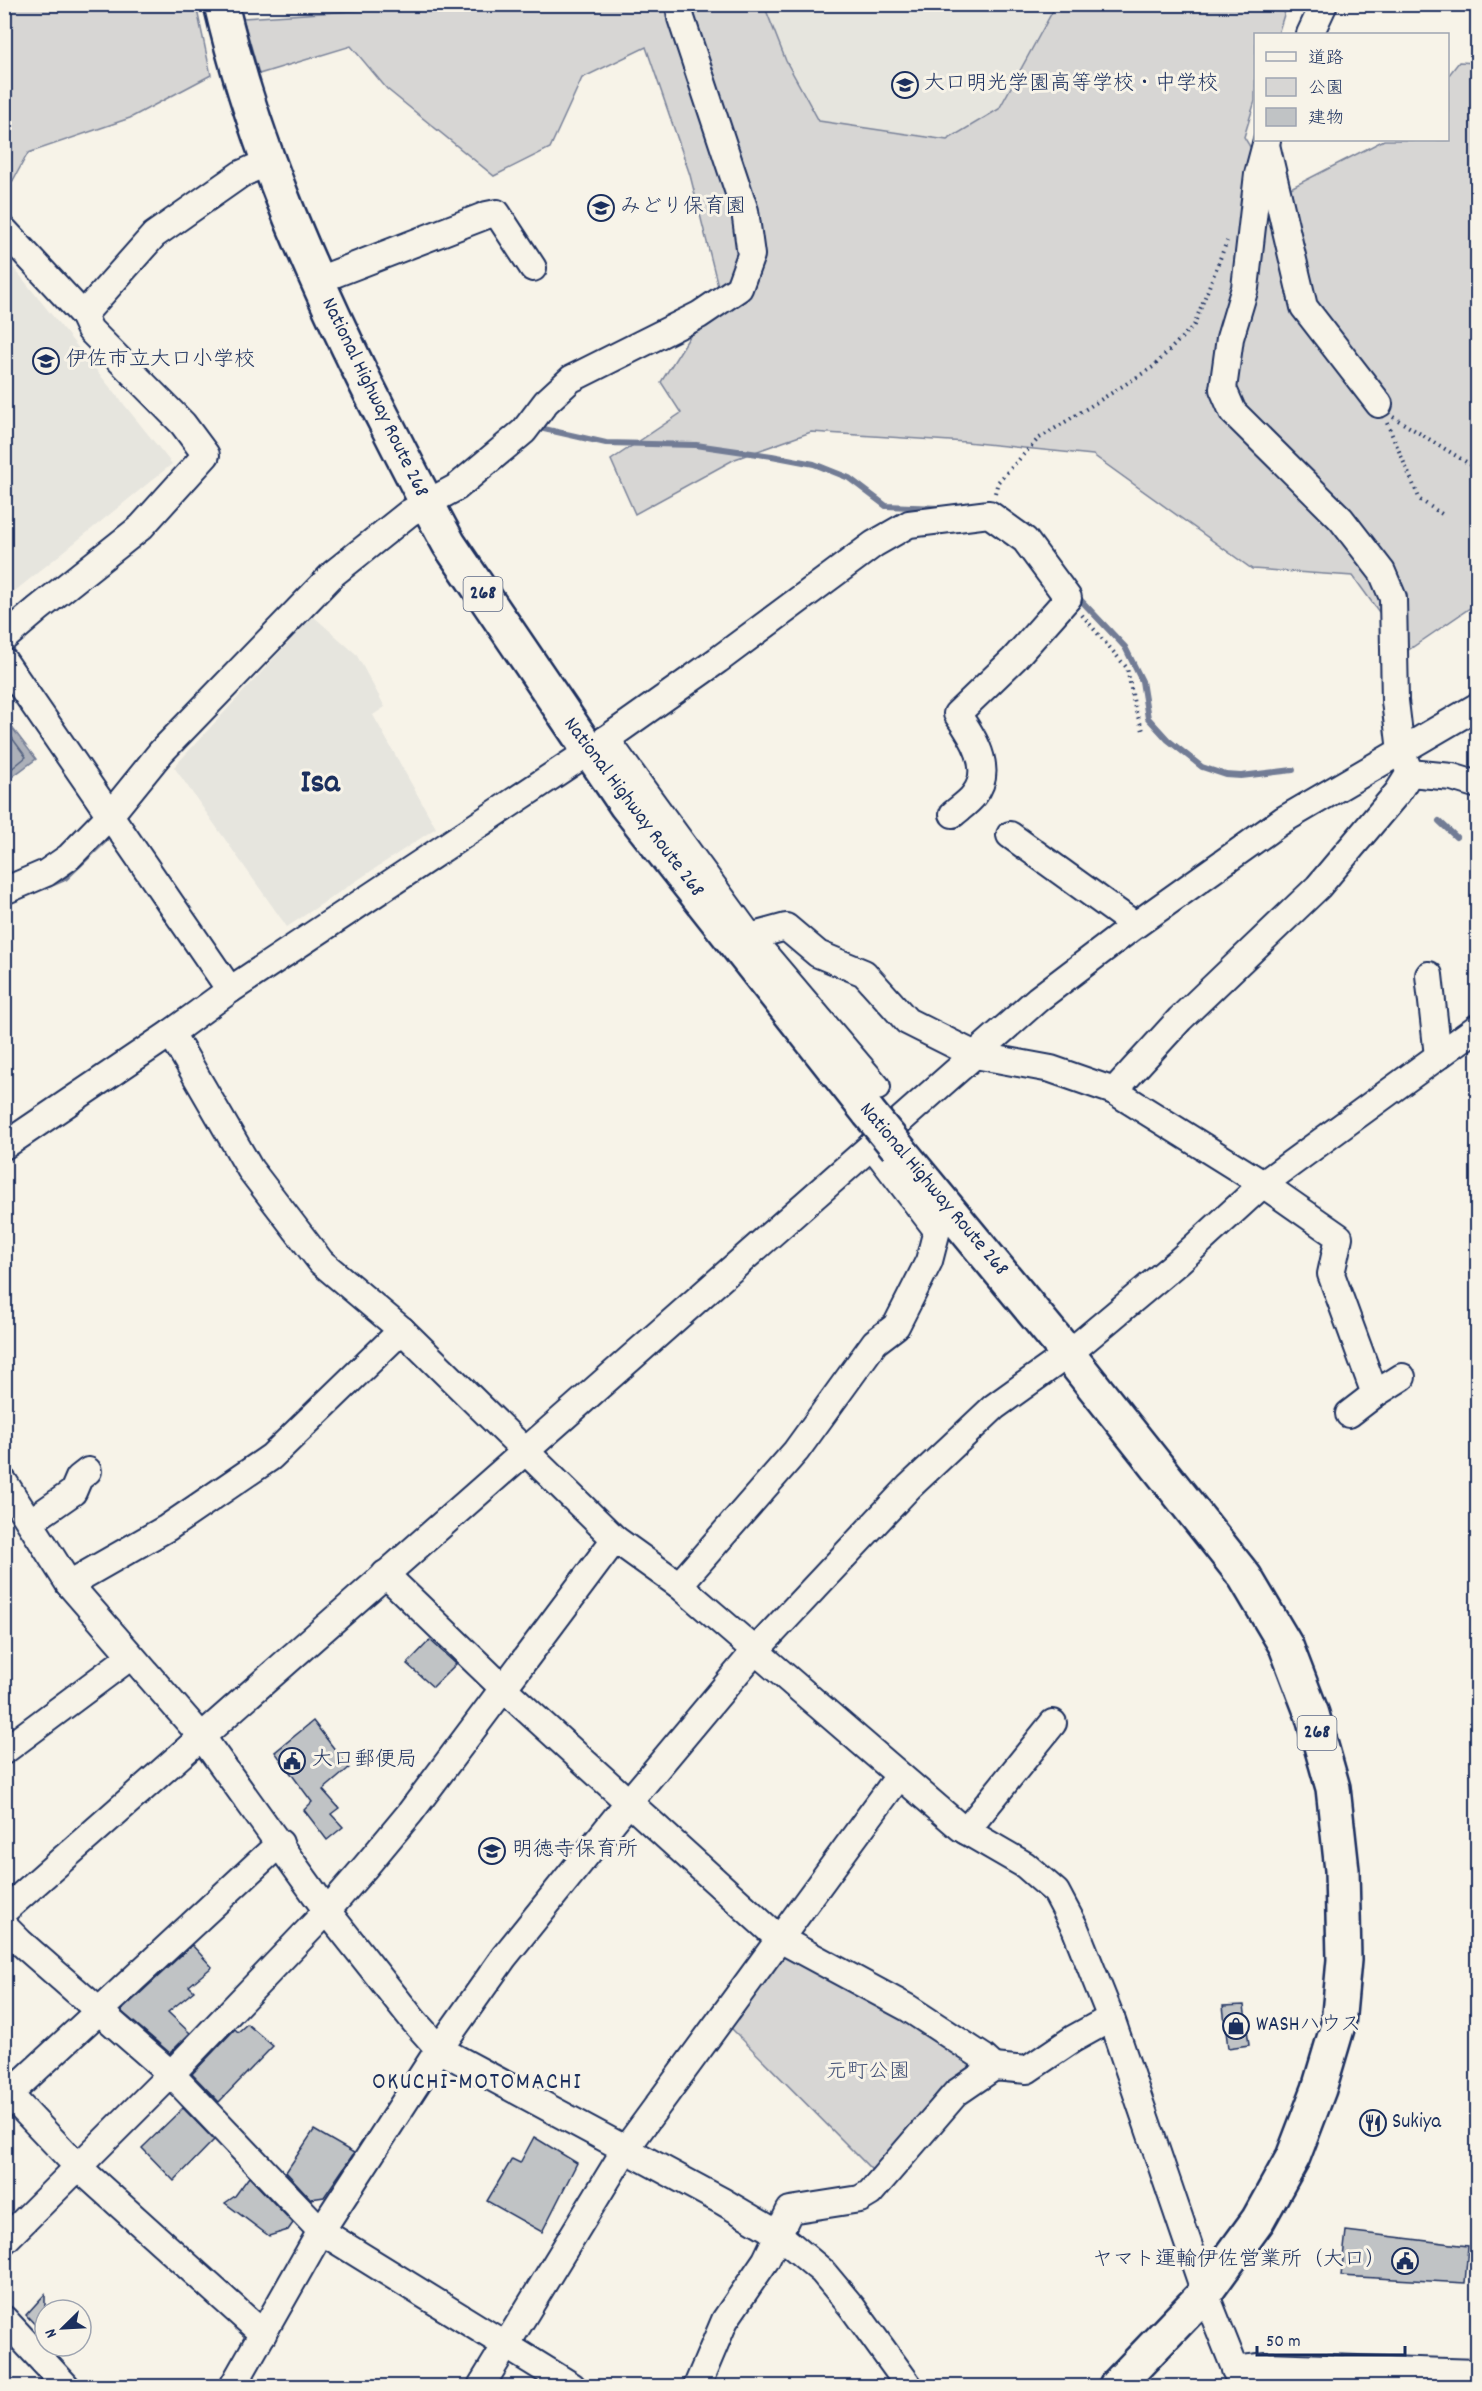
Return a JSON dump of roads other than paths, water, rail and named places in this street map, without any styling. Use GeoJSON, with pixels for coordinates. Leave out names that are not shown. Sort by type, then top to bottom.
{"type":"FeatureCollection","features":[{"type":"Feature","properties":{"kind":"highway","name":"National Highway Route 268"},"geometry":{"type":"LineString","coordinates":[[221,4],[243,91],[268,162],[316,281],[426,503],[449,544],[597,745],[626,805],[1245,1577],[1286,1646],[1312,1714],[1333,1788],[1342,1870],[1344,1960],[1338,2025],[1319,2089],[1293,2157],[1258,2220],[1205,2293],[1116,2386]]}},
{"type":"Feature","properties":{"kind":"street"},"geometry":{"type":"LineString","coordinates":[[4,891],[46,873],[69,857],[110,815],[161,752],[334,573],[409,513],[457,487],[524,431],[546,402],[571,379],[699,315],[739,288],[751,255],[745,212],[681,18],[679,4]]}},
{"type":"Feature","properties":{"kind":"street"},"geometry":{"type":"LineString","coordinates":[[1310,33],[1324,4]]}},
{"type":"Feature","properties":{"kind":"street"},"geometry":{"type":"LineString","coordinates":[[1267,141],[1304,307],[1379,404]]}},
{"type":"Feature","properties":{"kind":"street"},"geometry":{"type":"LineString","coordinates":[[1114,1091],[1180,1019],[1318,887],[1398,792],[1406,762],[1395,701],[1393,598],[1382,572],[1341,519],[1233,412],[1223,389],[1230,338],[1245,288],[1258,174],[1267,141]]}},
{"type":"Feature","properties":{"kind":"street"},"geometry":{"type":"LineString","coordinates":[[83,315],[154,235],[241,174],[268,162]]}},
{"type":"Feature","properties":{"kind":"street"},"geometry":{"type":"LineString","coordinates":[[316,281],[497,213],[533,268]]}},
{"type":"Feature","properties":{"kind":"street"},"geometry":{"type":"LineString","coordinates":[[4,230],[83,315],[90,330],[183,424],[206,455],[141,527],[4,638]]}},
{"type":"Feature","properties":{"kind":"street"},"geometry":{"type":"LineString","coordinates":[[4,1146],[171,1033],[230,990],[597,745],[718,660],[874,544],[909,524],[989,514],[1025,540],[1068,598],[1014,659],[957,714],[974,738],[981,758],[981,778],[975,794],[953,814]]}},
{"type":"Feature","properties":{"kind":"street"},"geometry":{"type":"LineString","coordinates":[[4,661],[230,990]]}},
{"type":"Feature","properties":{"kind":"street"},"geometry":{"type":"LineString","coordinates":[[572,2386],[321,2231],[171,2074],[7,1928],[202,1737],[526,1449],[879,1123],[975,1055],[1038,999],[1135,925],[1283,820],[1406,762],[1478,705]]}},
{"type":"Feature","properties":{"kind":"street"},"geometry":{"type":"LineString","coordinates":[[597,745],[750,937],[879,1123],[937,1230],[929,1261],[896,1326],[875,1342],[796,1451],[679,1585]]}},
{"type":"Feature","properties":{"kind":"street"},"geometry":{"type":"LineString","coordinates":[[1406,762],[1478,785]]}},
{"type":"Feature","properties":{"kind":"street"},"geometry":{"type":"LineString","coordinates":[[1010,835],[1135,925]]}},
{"type":"Feature","properties":{"kind":"street"},"geometry":{"type":"LineString","coordinates":[[750,937],[786,927],[818,954],[864,973],[907,1022],[975,1055],[1052,1069],[1114,1091],[1263,1184],[1339,1237],[1331,1274],[1375,1394]]}},
{"type":"Feature","properties":{"kind":"street"},"geometry":{"type":"LineString","coordinates":[[1429,975],[1438,1056]]}},
{"type":"Feature","properties":{"kind":"street"},"geometry":{"type":"LineString","coordinates":[[235,2386],[321,2231],[439,2049],[504,1957],[754,1652],[909,1487],[994,1407],[1068,1354],[1179,1261],[1263,1184],[1478,1027]]}},
{"type":"Feature","properties":{"kind":"street"},"geometry":{"type":"LineString","coordinates":[[171,1033],[250,1169],[321,1262],[402,1330],[526,1449],[615,1539],[679,1585],[754,1652],[966,1831],[1025,1865],[1056,1892],[1075,1928],[1111,2018],[1205,2293],[1239,2378],[1267,2366],[1478,2373]]}},
{"type":"Feature","properties":{"kind":"street"},"geometry":{"type":"LineString","coordinates":[[69,1584],[166,1528],[271,1457],[402,1330]]}},
{"type":"Feature","properties":{"kind":"street"},"geometry":{"type":"LineString","coordinates":[[1349,1414],[1402,1377]]}},
{"type":"Feature","properties":{"kind":"street"},"geometry":{"type":"LineString","coordinates":[[30,1522],[73,1492],[79,1478],[88,1471]]}},
{"type":"Feature","properties":{"kind":"street"},"geometry":{"type":"LineString","coordinates":[[4,1482],[69,1584],[202,1737],[327,1911],[439,2049],[778,2234],[822,2271],[852,2307],[909,2386]]}},
{"type":"Feature","properties":{"kind":"street"},"geometry":{"type":"LineString","coordinates":[[4,2241],[171,2074],[327,1911],[410,1813],[615,1539]]}},
{"type":"Feature","properties":{"kind":"street"},"geometry":{"type":"LineString","coordinates":[[385,1574],[503,1688],[778,1938],[908,2008],[983,2057],[994,2067],[1027,2070],[1073,2039],[1111,2018]]}},
{"type":"Feature","properties":{"kind":"street"},"geometry":{"type":"LineString","coordinates":[[4,1751],[131,1656]]}},
{"type":"Feature","properties":{"kind":"street"},"geometry":{"type":"LineString","coordinates":[[966,1831],[1053,1723]]}},
{"type":"Feature","properties":{"kind":"street"},"geometry":{"type":"LineString","coordinates":[[481,2386],[625,2150],[778,1938],[899,1776]]}},
{"type":"Feature","properties":{"kind":"street"},"geometry":{"type":"LineString","coordinates":[[263,2334],[78,2167],[6,2094],[280,1843]]}},
{"type":"Feature","properties":{"kind":"street"},"geometry":{"type":"LineString","coordinates":[[697,2386],[725,2320],[766,2260],[790,2210],[860,2199],[870,2193],[947,2102],[956,2093],[994,2067]]}},
{"type":"Feature","properties":{"kind":"street"},"geometry":{"type":"LineString","coordinates":[[4,2319],[66,2386]]}},
{"type":"Feature","properties":{"kind":"water"},"geometry":{"type":"Polygon","coordinates":[[[4,717],[36,759],[5,782],[4,782],[4,717]]]}},
{"type":"Feature","properties":{"kind":"waterway"},"geometry":{"type":"LineString","coordinates":[[544,429],[606,443],[696,445],[814,464],[849,478],[886,506],[940,508]]}},
{"type":"Feature","properties":{"kind":"waterway"},"geometry":{"type":"LineString","coordinates":[[1076,595],[1125,647],[1142,681],[1148,718],[1168,740],[1202,767],[1226,775],[1241,776],[1293,770]]}},
{"type":"Feature","properties":{"kind":"waterway"},"geometry":{"type":"LineString","coordinates":[[1439,821],[1456,837]]}},
{"type":"Feature","properties":{"kind":"waterway"},"geometry":{"type":"LineString","coordinates":[[49,885],[65,878],[105,840]]}},
{"type":"Feature","properties":{"kind":"place","name":"大口明光学園高等学校・中学校"},"geometry":{"type":"Point","coordinates":[905,85]}},
{"type":"Feature","properties":{"kind":"place","name":"みどり保育園"},"geometry":{"type":"Point","coordinates":[601,208]}},
{"type":"Feature","properties":{"kind":"place","name":"伊佐市立大口小学校"},"geometry":{"type":"Point","coordinates":[46,361]}},
{"type":"Feature","properties":{"kind":"place","name":"大口郵便局"},"geometry":{"type":"Point","coordinates":[292,1761]}},
{"type":"Feature","properties":{"kind":"place","name":"明徳寺保育所"},"geometry":{"type":"Point","coordinates":[492,1851]}},
{"type":"Feature","properties":{"kind":"place","name":"WASHハウス"},"geometry":{"type":"Point","coordinates":[1236,2026]}},
{"type":"Feature","properties":{"kind":"place","name":"Sukiya"},"geometry":{"type":"Point","coordinates":[1373,2123]}},
{"type":"Feature","properties":{"kind":"place","name":"ヤマト運輸伊佐営業所（大口）"},"geometry":{"type":"Point","coordinates":[1405,2261]}},
{"type":"Feature","properties":{"kind":"district","name":"Isa"},"geometry":{"type":"Point","coordinates":[320,784]}},
{"type":"Feature","properties":{"kind":"district","name":"OKUCHI-MOTOMACHI"},"geometry":{"type":"Point","coordinates":[477,2083]}},
{"type":"Feature","properties":{"kind":"park label","name":"元町公園"},"geometry":{"type":"Point","coordinates":[868,2073]}}]}
